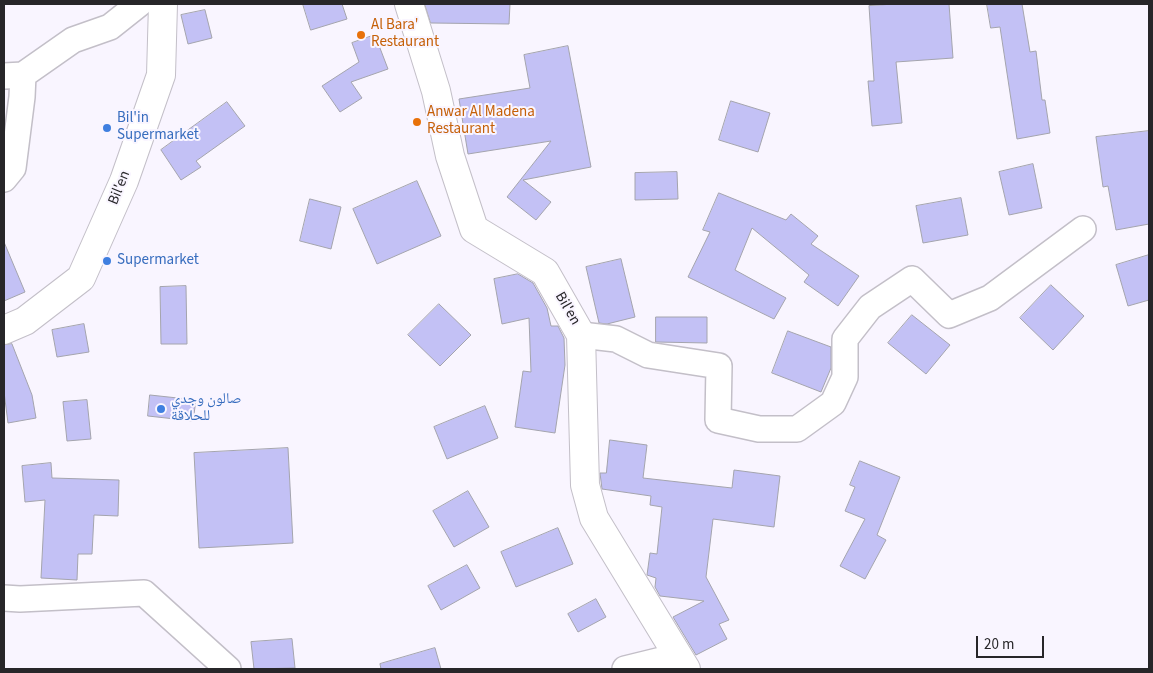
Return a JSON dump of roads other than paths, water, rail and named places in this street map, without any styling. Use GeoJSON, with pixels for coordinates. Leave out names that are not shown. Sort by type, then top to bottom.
{"type":"FeatureCollection","features":[{"type":"Feature","properties":{"kind":"street"},"geometry":{"type":"LineString","coordinates":[[4,179],[13,168],[22,97],[13,76],[73,40],[110,27],[139,4]]}},
{"type":"Feature","properties":{"kind":"street","name":"Bil'en"},"geometry":{"type":"LineString","coordinates":[[4,330],[25,321],[81,278],[124,181],[160,75],[163,4]]}},
{"type":"Feature","properties":{"kind":"street","name":"Bil'en"},"geometry":{"type":"LineString","coordinates":[[409,4],[436,91],[450,156],[474,229],[545,272],[582,335],[585,485],[594,518],[682,662]]}},
{"type":"Feature","properties":{"kind":"street"},"geometry":{"type":"LineString","coordinates":[[582,335],[616,339],[648,355],[719,366],[718,420],[759,429],[798,428],[833,403],[845,377],[845,339],[870,307],[912,279],[949,315],[990,298],[1033,264],[1083,229]]}},
{"type":"Feature","properties":{"kind":"street"},"geometry":{"type":"LineString","coordinates":[[4,598],[20,599],[144,593],[228,669]]}},
{"type":"Feature","properties":{"kind":"street"},"geometry":{"type":"LineString","coordinates":[[625,669],[682,662]]}},
{"type":"Feature","properties":{"kind":"place","name":"Al Bara' Restaurant"},"geometry":{"type":"Point","coordinates":[361,35]}},
{"type":"Feature","properties":{"kind":"place","name":"Anwar Al Madena Restaurant"},"geometry":{"type":"Point","coordinates":[417,122]}},
{"type":"Feature","properties":{"kind":"place","name":"Bil'in Supermarket"},"geometry":{"type":"Point","coordinates":[107,128]}},
{"type":"Feature","properties":{"kind":"place","name":"Supermarket"},"geometry":{"type":"Point","coordinates":[107,261]}},
{"type":"Feature","properties":{"kind":"place","name":"صالون وجدي للحلاقة"},"geometry":{"type":"Point","coordinates":[161,409]}}]}
